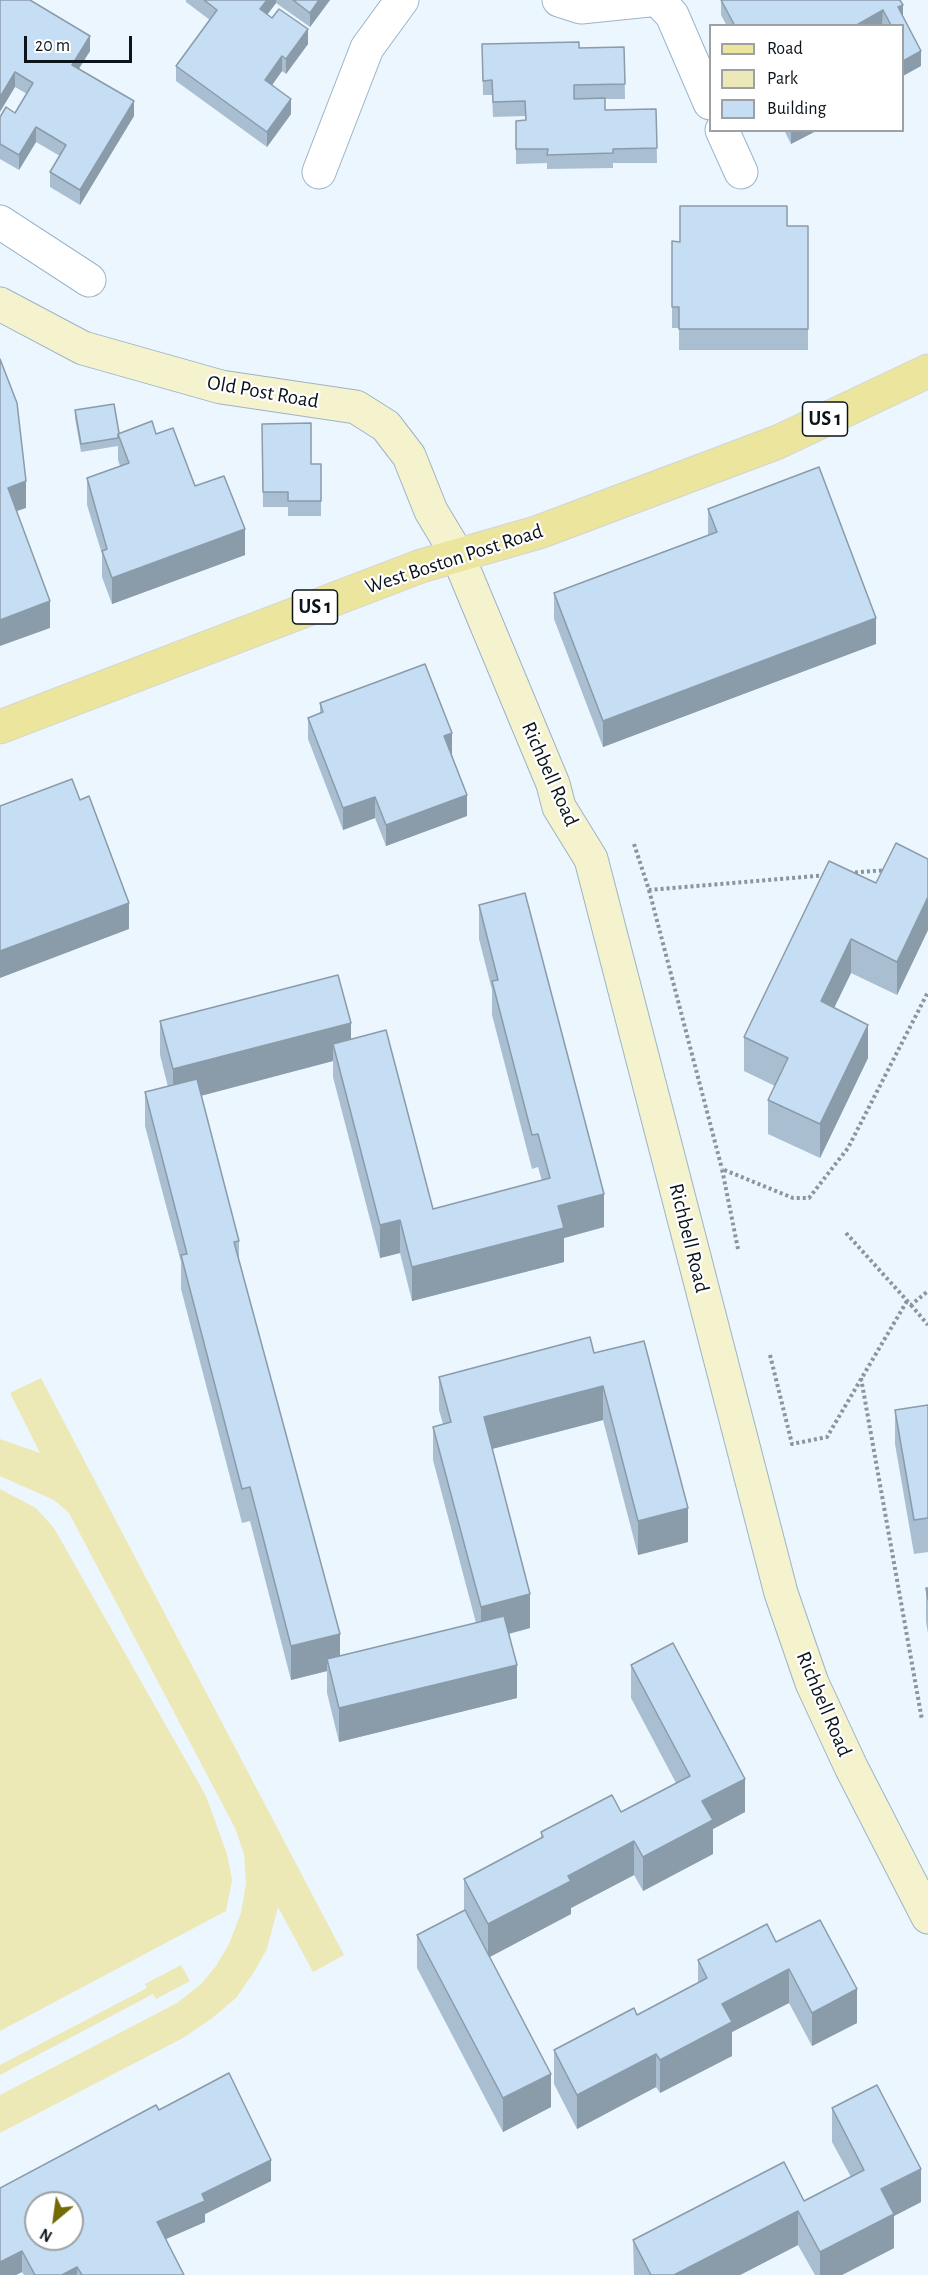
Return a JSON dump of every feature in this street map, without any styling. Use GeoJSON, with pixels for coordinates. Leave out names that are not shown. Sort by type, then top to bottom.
{"type":"FeatureCollection","features":[{"type":"Feature","properties":{"kind":"main road","name":"West Boston Post Road"},"geometry":{"type":"LineString","coordinates":[[0,727],[421,566],[538,532],[778,442],[928,371]]}},
{"type":"Feature","properties":{"kind":"street"},"geometry":{"type":"LineString","coordinates":[[319,172],[368,48],[402,0]]}},
{"type":"Feature","properties":{"kind":"street"},"geometry":{"type":"LineString","coordinates":[[560,0],[580,7],[649,0]]}},
{"type":"Feature","properties":{"kind":"street"},"geometry":{"type":"LineString","coordinates":[[658,0],[672,15],[709,98]]}},
{"type":"Feature","properties":{"kind":"street"},"geometry":{"type":"LineString","coordinates":[[724,132],[741,172]]}},
{"type":"Feature","properties":{"kind":"street"},"geometry":{"type":"LineString","coordinates":[[0,222],[89,280]]}},
{"type":"Feature","properties":{"kind":"street","name":"Old Post Road"},"geometry":{"type":"LineString","coordinates":[[0,304],[84,348],[221,387],[356,407],[386,426],[409,456],[431,511],[458,556]]}},
{"type":"Feature","properties":{"kind":"street","name":"Richbell Road"},"geometry":{"type":"LineString","coordinates":[[458,556],[553,783],[559,807],[591,860],[781,1593],[812,1683],[851,1767],[928,1917]]}},
{"type":"Feature","properties":{"kind":"path"},"geometry":{"type":"LineString","coordinates":[[634,844],[649,890],[722,1169],[738,1249]]}},
{"type":"Feature","properties":{"kind":"path"},"geometry":{"type":"LineString","coordinates":[[843,873],[897,870]]}},
{"type":"Feature","properties":{"kind":"path"},"geometry":{"type":"LineString","coordinates":[[649,890],[832,874]]}},
{"type":"Feature","properties":{"kind":"path"},"geometry":{"type":"LineString","coordinates":[[722,1169],[794,1198],[809,1198],[848,1148],[928,992]]}},
{"type":"Feature","properties":{"kind":"path"},"geometry":{"type":"LineString","coordinates":[[846,1233],[928,1325]]}},
{"type":"Feature","properties":{"kind":"path"},"geometry":{"type":"LineString","coordinates":[[911,1305],[928,1291]]}},
{"type":"Feature","properties":{"kind":"path"},"geometry":{"type":"LineString","coordinates":[[770,1355],[792,1443],[827,1437],[907,1300]]}},
{"type":"Feature","properties":{"kind":"path"},"geometry":{"type":"LineString","coordinates":[[861,1378],[922,1720]]}},
{"type":"Feature","properties":{"kind":"green space"},"geometry":{"type":"Polygon","coordinates":[[[41,1378],[344,1955],[313,1972],[278,1907],[267,1949],[254,1972],[236,1998],[211,2019],[183,2038],[0,2133],[0,2095],[177,2003],[201,1984],[216,1966],[229,1944],[241,1913],[246,1883],[244,1854],[235,1828],[69,1513],[54,1500],[0,1476],[0,1439],[40,1453],[10,1393],[41,1378]]]}},
{"type":"Feature","properties":{"kind":"green space"},"geometry":{"type":"Polygon","coordinates":[[[0,1489],[36,1508],[54,1528],[206,1796],[227,1854],[232,1880],[226,1911],[0,2031],[0,1489]]]}},
{"type":"Feature","properties":{"kind":"green space"},"geometry":{"type":"Polygon","coordinates":[[[181,1965],[190,1981],[156,1999],[153,1994],[0,2075],[0,2065],[147,1988],[145,1984],[181,1965]]]}},
{"type":"Feature","properties":{"kind":"building"},"geometry":{"type":"Polygon","coordinates":[[[0,0],[30,0],[90,36],[72,65],[134,101],[80,190],[50,172],[66,145],[36,127],[19,155],[0,144],[0,117],[6,107],[15,113],[33,83],[15,72],[0,97],[0,0]]]}},
{"type":"Feature","properties":{"kind":"building"},"geometry":{"type":"Polygon","coordinates":[[[204,0],[267,0],[260,9],[272,18],[279,9],[308,29],[286,59],[282,56],[265,80],[291,99],[267,132],[176,66],[217,10],[204,0]]]}},
{"type":"Feature","properties":{"kind":"building"},"geometry":{"type":"Polygon","coordinates":[[[293,0],[319,0],[310,13],[293,0]]]}},
{"type":"Feature","properties":{"kind":"building"},"geometry":{"type":"Polygon","coordinates":[[[721,0],[900,0],[903,5],[898,7],[921,51],[904,60],[904,24],[890,24],[883,10],[858,24],[734,24],[721,0]]]}},
{"type":"Feature","properties":{"kind":"building"},"geometry":{"type":"Polygon","coordinates":[[[579,42],[579,48],[624,47],[625,84],[574,85],[574,99],[605,98],[605,110],[656,109],[657,148],[613,149],[613,153],[547,155],[548,149],[516,149],[516,121],[526,120],[525,101],[493,102],[492,80],[483,81],[482,44],[579,42]]]}},
{"type":"Feature","properties":{"kind":"building"},"geometry":{"type":"Polygon","coordinates":[[[680,206],[787,206],[787,226],[808,226],[808,329],[679,329],[679,307],[672,307],[672,241],[680,242],[680,206]]]}},
{"type":"Feature","properties":{"kind":"building"},"geometry":{"type":"Polygon","coordinates":[[[0,359],[17,403],[26,481],[8,488],[50,601],[0,620],[0,359]]]}},
{"type":"Feature","properties":{"kind":"building"},"geometry":{"type":"Polygon","coordinates":[[[114,404],[118,438],[81,444],[75,410],[114,404]]]}},
{"type":"Feature","properties":{"kind":"building"},"geometry":{"type":"Polygon","coordinates":[[[152,421],[156,434],[173,428],[195,486],[224,476],[245,529],[112,578],[102,551],[107,549],[87,478],[129,463],[118,434],[152,421]]]}},
{"type":"Feature","properties":{"kind":"building"},"geometry":{"type":"Polygon","coordinates":[[[311,423],[311,464],[321,464],[321,501],[288,501],[288,492],[263,492],[262,424],[311,423]]]}},
{"type":"Feature","properties":{"kind":"building"},"geometry":{"type":"Polygon","coordinates":[[[819,467],[876,618],[603,721],[554,593],[717,532],[708,509],[819,467]]]}},
{"type":"Feature","properties":{"kind":"building"},"geometry":{"type":"Polygon","coordinates":[[[425,664],[452,733],[444,736],[467,795],[386,825],[375,797],[343,808],[308,718],[323,712],[320,703],[425,664]]]}},
{"type":"Feature","properties":{"kind":"building"},"geometry":{"type":"Polygon","coordinates":[[[72,779],[80,800],[89,796],[129,903],[0,951],[0,806],[72,779]]]}},
{"type":"Feature","properties":{"kind":"building"},"geometry":{"type":"Polygon","coordinates":[[[896,843],[928,859],[928,897],[897,962],[851,939],[821,1001],[868,1025],[820,1124],[768,1100],[788,1058],[744,1037],[829,861],[876,883],[896,843]]]}},
{"type":"Feature","properties":{"kind":"building"},"geometry":{"type":"Polygon","coordinates":[[[525,893],[604,1194],[558,1206],[564,1228],[412,1267],[400,1220],[380,1225],[333,1044],[386,1030],[433,1209],[550,1178],[538,1134],[532,1135],[492,981],[498,980],[479,905],[525,893]]]}},
{"type":"Feature","properties":{"kind":"building"},"geometry":{"type":"Polygon","coordinates":[[[338,975],[351,1023],[173,1069],[160,1021],[338,975]]]}},
{"type":"Feature","properties":{"kind":"building"},"geometry":{"type":"Polygon","coordinates":[[[197,1079],[239,1241],[234,1242],[340,1634],[291,1646],[250,1487],[242,1489],[181,1255],[187,1254],[145,1092],[197,1079]]]}},
{"type":"Feature","properties":{"kind":"building"},"geometry":{"type":"Polygon","coordinates":[[[590,1337],[594,1353],[644,1341],[688,1508],[638,1521],[603,1386],[484,1417],[530,1594],[481,1607],[433,1427],[451,1422],[439,1377],[590,1337]]]}},
{"type":"Feature","properties":{"kind":"building"},"geometry":{"type":"Polygon","coordinates":[[[928,1405],[928,1518],[914,1520],[895,1410],[928,1405]]]}},
{"type":"Feature","properties":{"kind":"building"},"geometry":{"type":"Polygon","coordinates":[[[504,1616],[517,1665],[339,1708],[327,1659],[504,1616]]]}},
{"type":"Feature","properties":{"kind":"building"},"geometry":{"type":"Polygon","coordinates":[[[673,1643],[745,1779],[702,1801],[713,1820],[643,1857],[634,1841],[568,1876],[571,1881],[488,1924],[464,1879],[543,1837],[541,1832],[612,1795],[621,1812],[690,1776],[631,1665],[673,1643]]]}},
{"type":"Feature","properties":{"kind":"building"},"geometry":{"type":"Polygon","coordinates":[[[465,1910],[551,2074],[503,2098],[417,1935],[465,1910]]]}},
{"type":"Feature","properties":{"kind":"building"},"geometry":{"type":"Polygon","coordinates":[[[820,1920],[857,1989],[812,2013],[789,1969],[722,2004],[732,2022],[660,2060],[656,2054],[577,2095],[554,2050],[634,2008],[637,2015],[707,1978],[698,1960],[767,1924],[776,1942],[820,1920]]]}},
{"type":"Feature","properties":{"kind":"building"},"geometry":{"type":"Polygon","coordinates":[[[229,2073],[271,2160],[202,2194],[205,2201],[157,2222],[184,2275],[82,2275],[77,2267],[62,2275],[35,2275],[22,2251],[0,2262],[0,2188],[156,2105],[159,2110],[229,2073]]]}},
{"type":"Feature","properties":{"kind":"building"},"geometry":{"type":"Polygon","coordinates":[[[877,2085],[921,2169],[881,2189],[894,2214],[820,2252],[798,2211],[674,2275],[651,2275],[633,2240],[784,2162],[804,2201],[864,2170],[832,2108],[877,2085]]]}}]}
